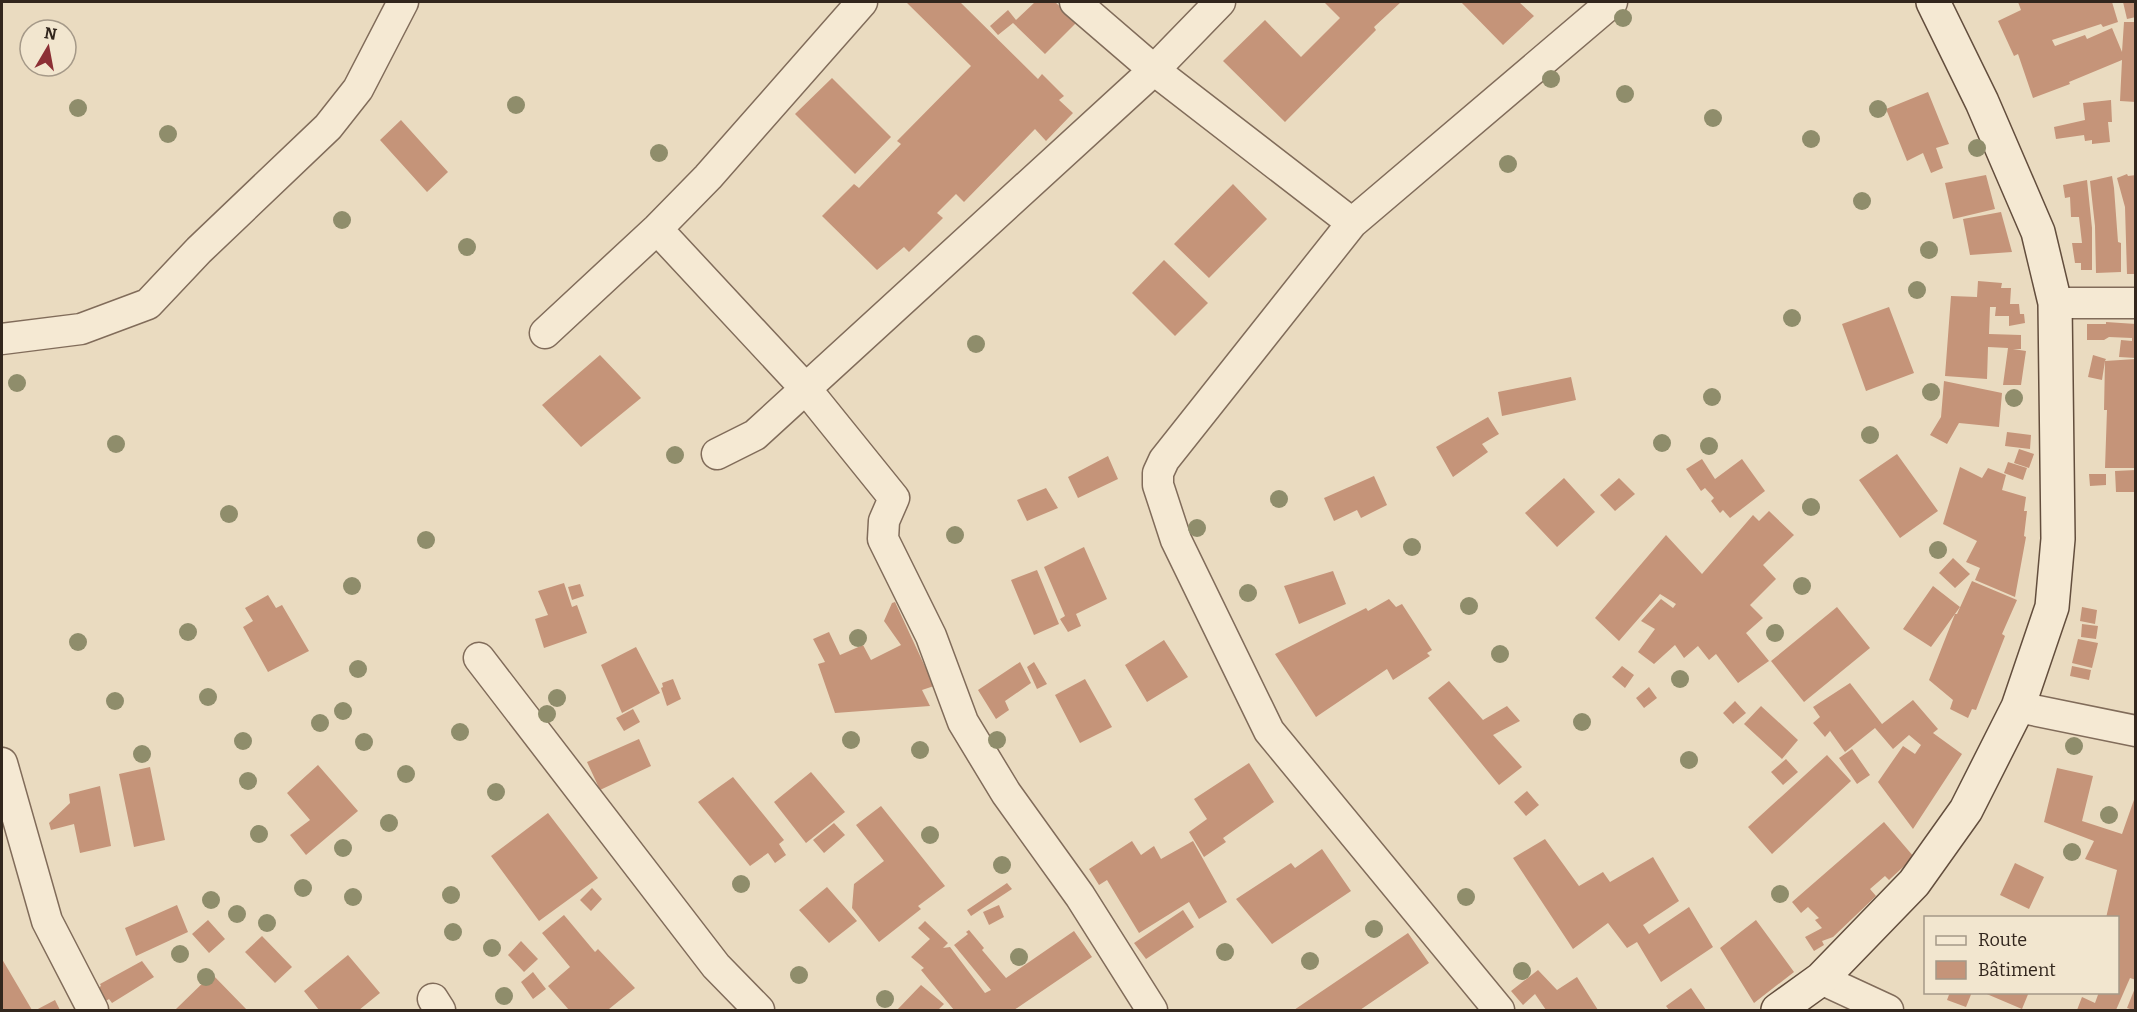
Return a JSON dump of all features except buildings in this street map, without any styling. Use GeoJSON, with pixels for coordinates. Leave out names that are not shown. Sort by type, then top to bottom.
{"type":"FeatureCollection","features":[{"type":"Feature","properties":{"kind":"main road"},"geometry":{"type":"LineString","coordinates":[[1778,1011],[1821,979],[1914,883],[1966,810],[2018,707],[2052,607],[2058,539],[2055,303],[2038,232],[1982,102],[1933,2]]}},
{"type":"Feature","properties":{"kind":"street"},"geometry":{"type":"LineString","coordinates":[[2,339],[81,329],[148,304],[199,250],[328,127],[358,89],[403,2]]}},
{"type":"Feature","properties":{"kind":"street"},"geometry":{"type":"LineString","coordinates":[[544,333],[657,229],[708,177],[862,2]]}},
{"type":"Feature","properties":{"kind":"street"},"geometry":{"type":"LineString","coordinates":[[1075,2],[1154,70],[1352,223]]}},
{"type":"Feature","properties":{"kind":"street"},"geometry":{"type":"LineString","coordinates":[[717,454],[755,435],[1154,70],[1220,2]]}},
{"type":"Feature","properties":{"kind":"street"},"geometry":{"type":"LineString","coordinates":[[1499,1011],[1269,731],[1176,540],[1158,485],[1158,473],[1164,460],[1352,223],[1612,2]]}},
{"type":"Feature","properties":{"kind":"street"},"geometry":{"type":"LineString","coordinates":[[657,229],[806,389],[894,498],[884,522],[883,539],[931,636],[963,722],[1006,793],[1080,896],[1152,1011]]}},
{"type":"Feature","properties":{"kind":"street"},"geometry":{"type":"LineString","coordinates":[[2055,303],[2136,303]]}},
{"type":"Feature","properties":{"kind":"street"},"geometry":{"type":"LineString","coordinates":[[479,658],[716,966],[759,1011]]}},
{"type":"Feature","properties":{"kind":"street"},"geometry":{"type":"LineString","coordinates":[[2018,707],[2136,730]]}},
{"type":"Feature","properties":{"kind":"street"},"geometry":{"type":"LineString","coordinates":[[2,763],[8,812],[47,921],[93,1011]]}},
{"type":"Feature","properties":{"kind":"street"},"geometry":{"type":"LineString","coordinates":[[1821,979],[1888,1011]]}}]}
